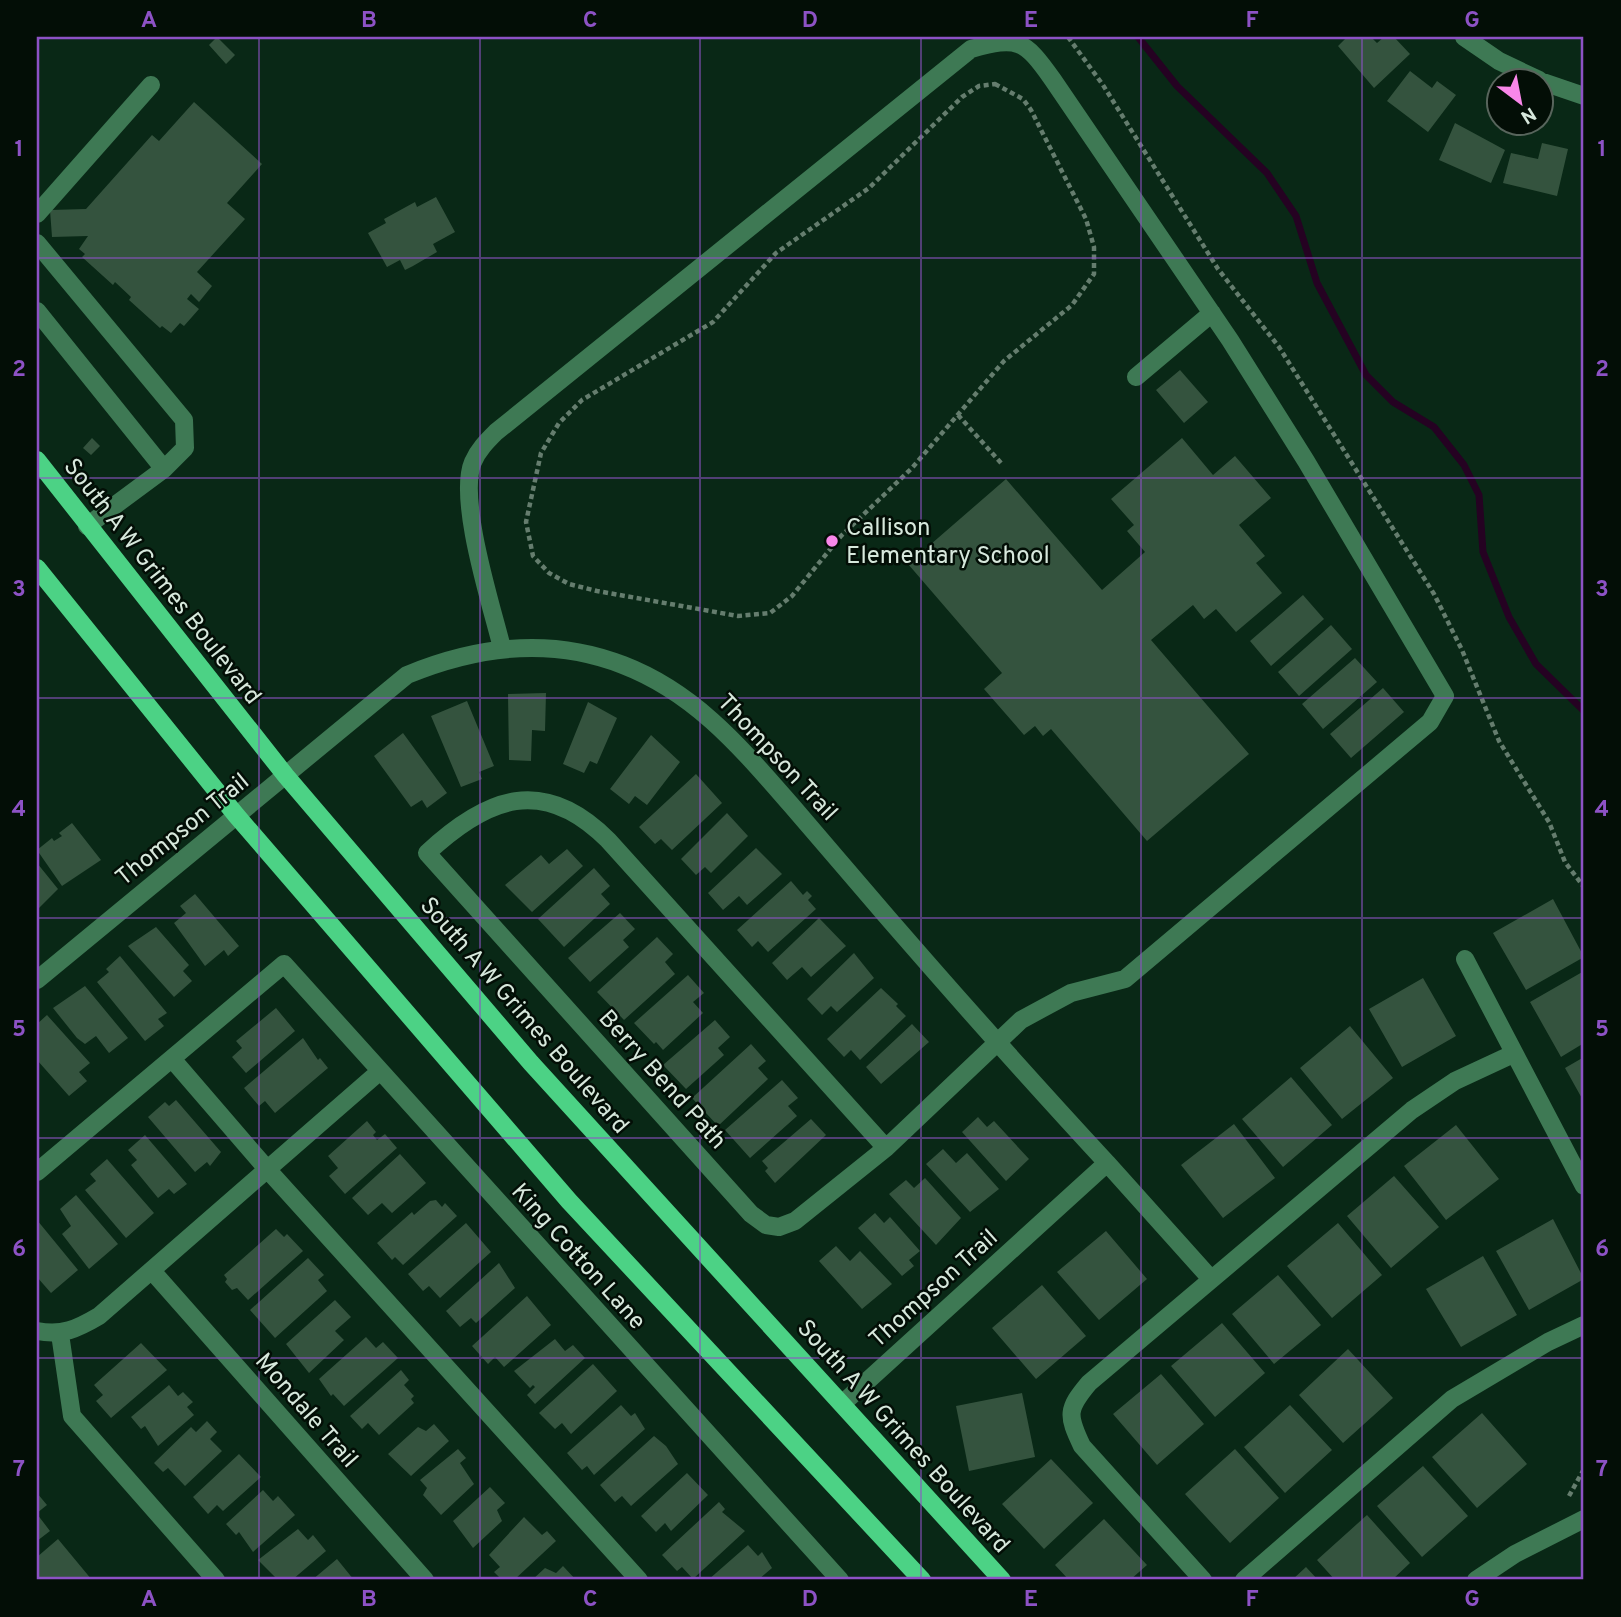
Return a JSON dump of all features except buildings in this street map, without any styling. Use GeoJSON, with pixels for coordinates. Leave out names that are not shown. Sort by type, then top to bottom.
{"type":"FeatureCollection","features":[{"type":"Feature","properties":{"kind":"main road","name":"South A W Grimes Boulevard"},"geometry":{"type":"LineString","coordinates":[[37,460],[286,776],[531,1063],[1002,1580]]}},
{"type":"Feature","properties":{"kind":"main road"},"geometry":{"type":"LineString","coordinates":[[37,568],[236,815],[569,1201],[922,1580]]}},
{"type":"Feature","properties":{"kind":"street"},"geometry":{"type":"LineString","coordinates":[[1464,37],[1509,66]]}},
{"type":"Feature","properties":{"kind":"street"},"geometry":{"type":"LineString","coordinates":[[502,648],[470,505],[472,464],[482,447],[971,49],[1009,40],[1025,47],[1040,62],[1212,313],[1306,461],[1445,696],[1430,722],[1125,979],[1071,993],[1021,1020],[886,1148]]}},
{"type":"Feature","properties":{"kind":"street"},"geometry":{"type":"LineString","coordinates":[[37,214],[151,85]]}},
{"type":"Feature","properties":{"kind":"street"},"geometry":{"type":"LineString","coordinates":[[1554,86],[1584,96]]}},
{"type":"Feature","properties":{"kind":"street"},"geometry":{"type":"LineString","coordinates":[[37,243],[184,420],[186,448],[164,469],[87,526]]}},
{"type":"Feature","properties":{"kind":"street"},"geometry":{"type":"LineString","coordinates":[[37,311],[164,469]]}},
{"type":"Feature","properties":{"kind":"street"},"geometry":{"type":"LineString","coordinates":[[1136,377],[1212,313]]}},
{"type":"Feature","properties":{"kind":"street","name":"Thompson Trail"},"geometry":{"type":"LineString","coordinates":[[37,980],[407,675],[440,661],[502,648],[555,647],[588,653],[653,678],[689,700],[735,740],[997,1044],[1107,1163],[842,1404]]}},
{"type":"Feature","properties":{"kind":"street","name":"Berry Bend Path"},"geometry":{"type":"LineString","coordinates":[[536,801],[575,813],[608,840],[886,1148],[795,1221],[779,1227],[766,1225],[751,1214],[427,853],[456,826],[493,807],[536,801]]}},
{"type":"Feature","properties":{"kind":"street"},"geometry":{"type":"LineString","coordinates":[[1465,959],[1584,1186]]}},
{"type":"Feature","properties":{"kind":"street","name":"King Cotton Lane"},"geometry":{"type":"LineString","coordinates":[[173,1059],[284,964],[840,1580]]}},
{"type":"Feature","properties":{"kind":"street"},"geometry":{"type":"LineString","coordinates":[[1203,1580],[1082,1446],[1071,1423],[1071,1403],[1089,1383],[1412,1110],[1455,1081],[1513,1054]]}},
{"type":"Feature","properties":{"kind":"street"},"geometry":{"type":"LineString","coordinates":[[37,1172],[173,1059],[267,1169],[639,1580]]}},
{"type":"Feature","properties":{"kind":"street"},"geometry":{"type":"LineString","coordinates":[[37,1331],[60,1334],[79,1329],[99,1316],[153,1272],[379,1072]]}},
{"type":"Feature","properties":{"kind":"street"},"geometry":{"type":"LineString","coordinates":[[1107,1163],[1211,1279]]}},
{"type":"Feature","properties":{"kind":"street","name":"Mondale Trail"},"geometry":{"type":"LineString","coordinates":[[153,1272],[425,1580]]}},
{"type":"Feature","properties":{"kind":"street"},"geometry":{"type":"LineString","coordinates":[[1244,1580],[1452,1399],[1548,1342],[1584,1325]]}},
{"type":"Feature","properties":{"kind":"street"},"geometry":{"type":"LineString","coordinates":[[60,1334],[72,1416],[216,1580]]}},
{"type":"Feature","properties":{"kind":"street"},"geometry":{"type":"LineString","coordinates":[[1476,1580],[1515,1554],[1584,1520]]}},
{"type":"Feature","properties":{"kind":"path"},"geometry":{"type":"LineString","coordinates":[[1068,37],[1103,85],[1218,269],[1279,347],[1434,594],[1462,650],[1499,741],[1549,822],[1565,862],[1584,887]]}},
{"type":"Feature","properties":{"kind":"path"},"geometry":{"type":"LineString","coordinates":[[995,84],[1023,99],[1043,129],[1086,219],[1096,263],[1089,282],[1072,305],[1014,352],[958,415],[912,468],[841,536],[792,596],[770,613],[738,616],[569,584],[549,573],[533,556],[527,541],[526,522],[530,490],[541,453],[559,423],[582,400],[713,322],[776,253],[869,188],[962,97],[979,86],[995,84]]}},
{"type":"Feature","properties":{"kind":"path"},"geometry":{"type":"LineString","coordinates":[[958,415],[1001,463]]}},
{"type":"Feature","properties":{"kind":"path"},"geometry":{"type":"LineString","coordinates":[[1569,1496],[1584,1469]]}},
{"type":"Feature","properties":{"kind":"waterway"},"geometry":{"type":"LineString","coordinates":[[1138,37],[1177,86],[1267,173],[1296,216],[1317,283],[1366,375],[1393,402],[1434,427],[1464,465],[1479,495],[1483,552],[1509,617],[1536,664],[1584,711]]}},
{"type":"Feature","properties":{"kind":"place","name":"Callison Elementary School"},"geometry":{"type":"Point","coordinates":[832,541]}}]}
